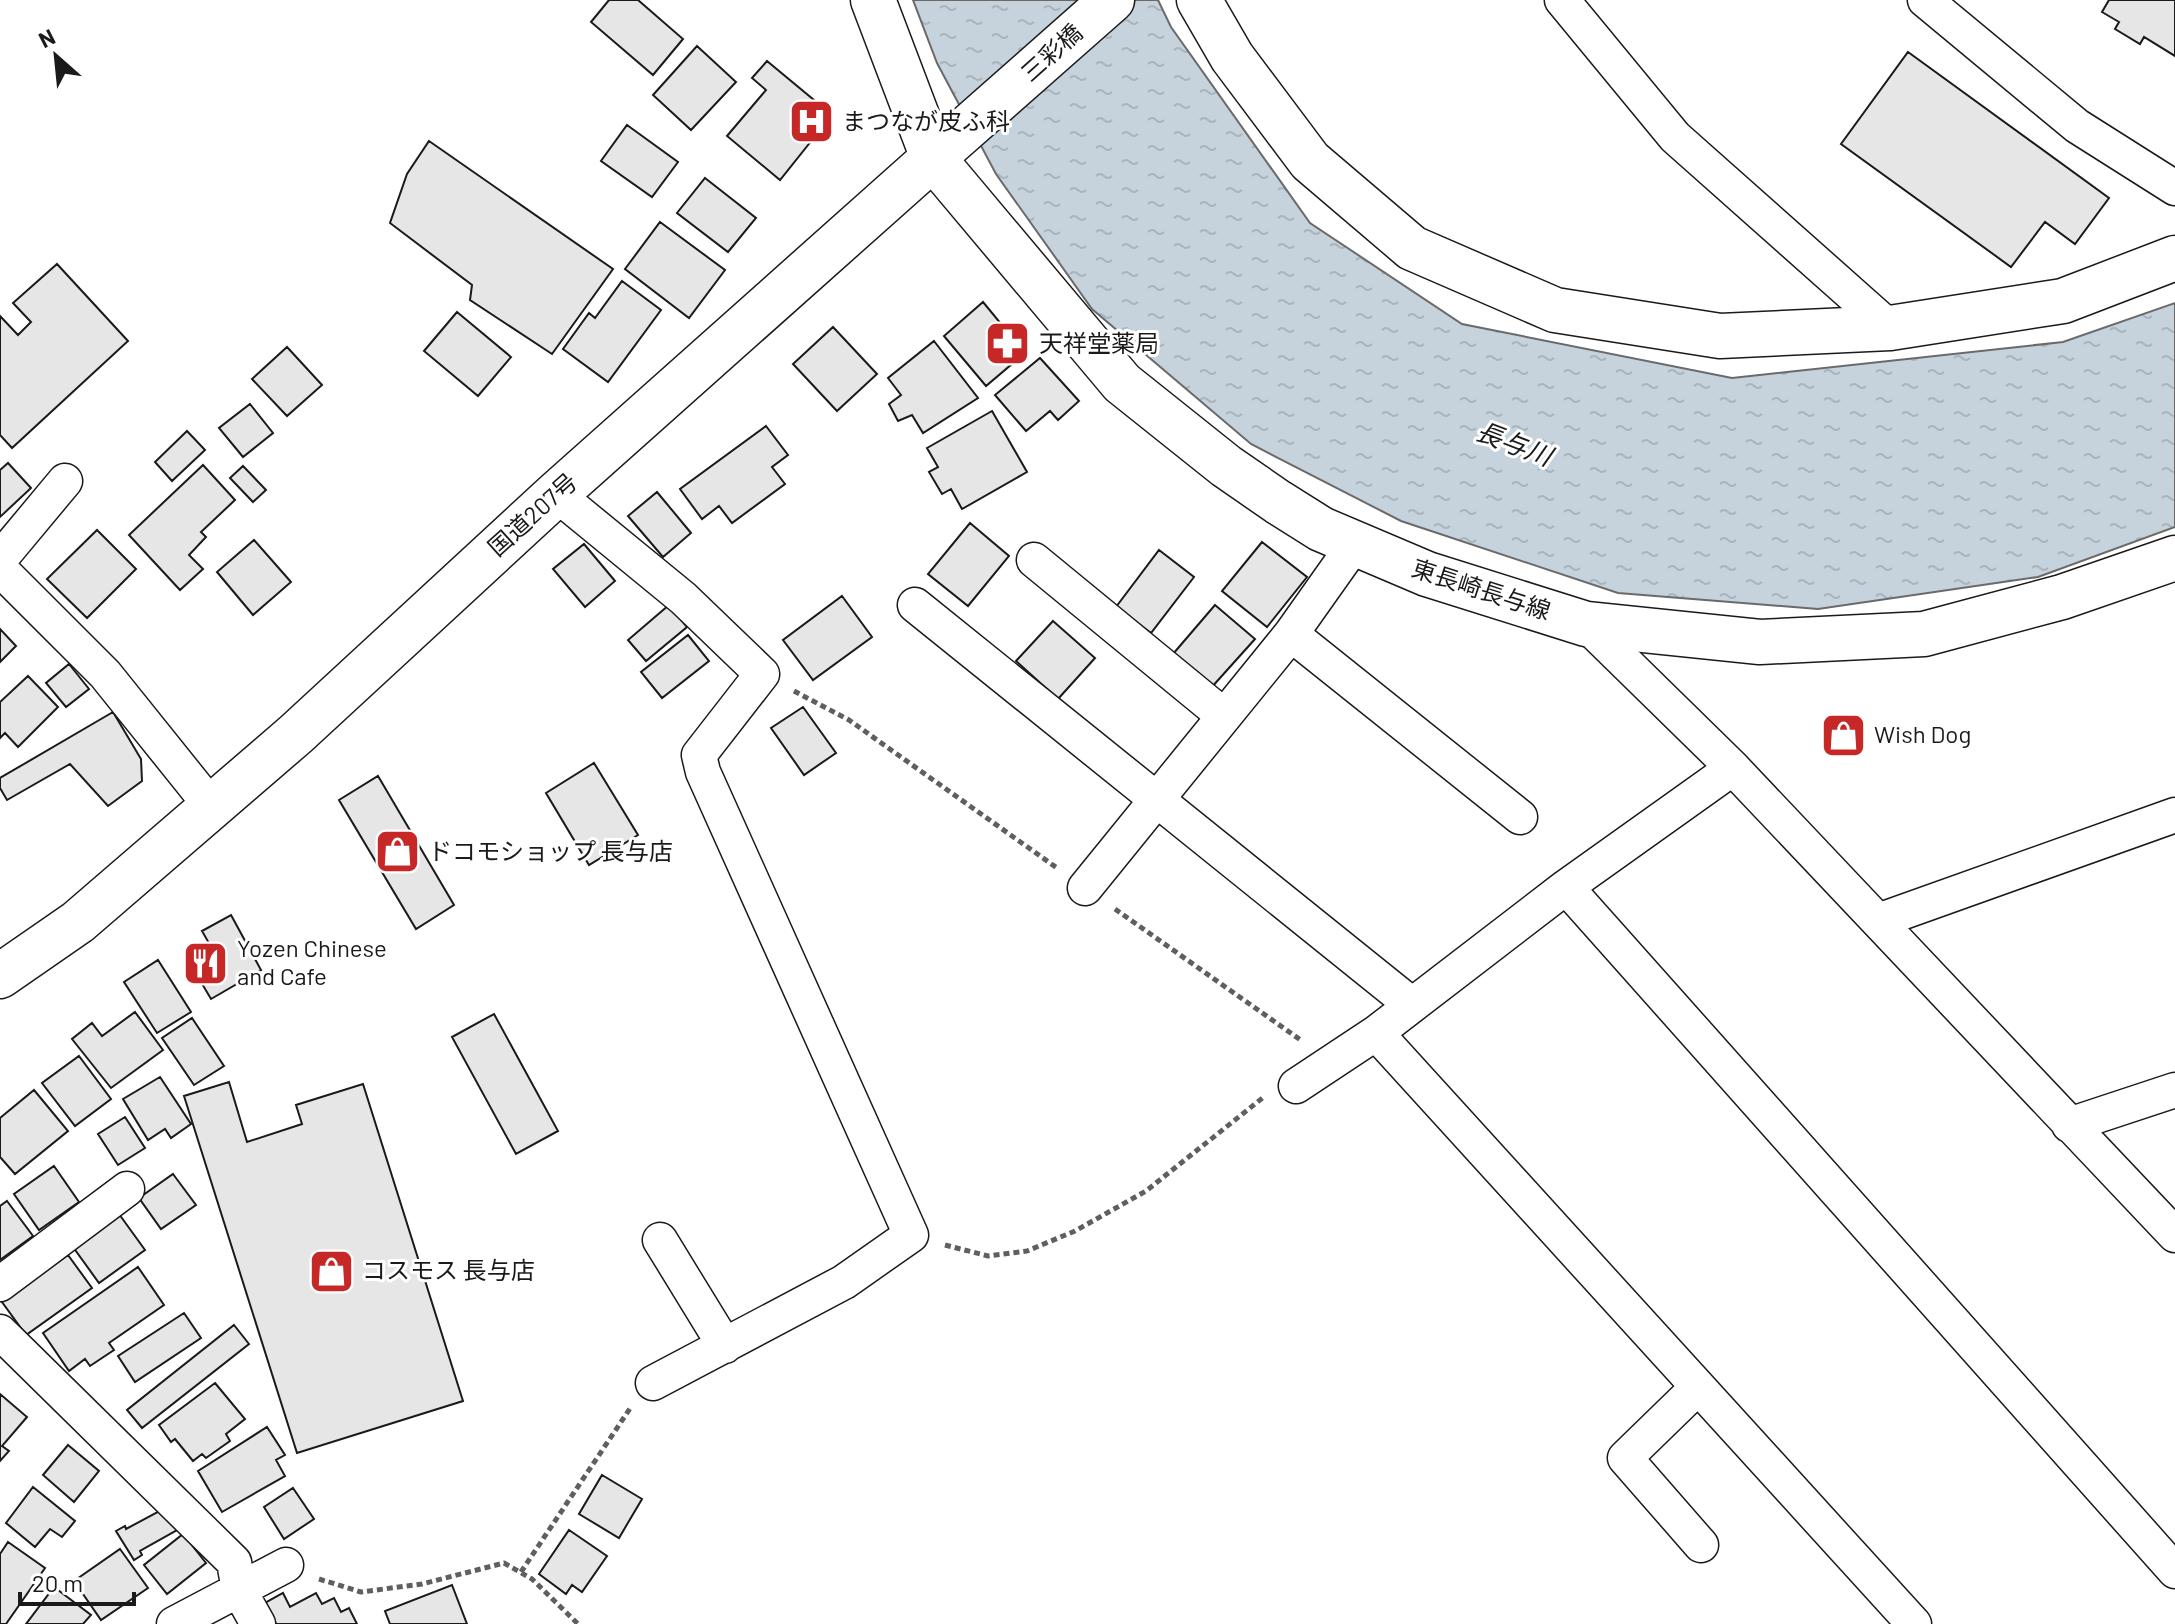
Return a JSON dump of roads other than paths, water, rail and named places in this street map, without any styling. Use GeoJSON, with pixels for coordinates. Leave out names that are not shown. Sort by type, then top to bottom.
{"type":"FeatureCollection","features":[{"type":"Feature","properties":{"kind":"main road"},"geometry":{"type":"LineString","coordinates":[[873,0],[945,148]]}},
{"type":"Feature","properties":{"kind":"main road","name":"三彩橋"},"geometry":{"type":"LineString","coordinates":[[945,148],[1112,0]]}},
{"type":"Feature","properties":{"kind":"main road"},"geometry":{"type":"LineString","coordinates":[[1199,0],[1232,57],[1310,161],[1412,248],[1555,310],[1720,336],[1890,328],[2063,301],[2175,258]]}},
{"type":"Feature","properties":{"kind":"main road","name":"国道207号"},"geometry":{"type":"LineString","coordinates":[[0,976],[78,922],[296,734],[556,494],[945,148]]}},
{"type":"Feature","properties":{"kind":"main road","name":"東長崎長与線"},"geometry":{"type":"LineString","coordinates":[[945,148],[1122,383],[1226,466],[1321,529],[1427,574],[1586,624],[1760,642],[1924,634],[2062,597],[2175,558]]}},
{"type":"Feature","properties":{"kind":"street"},"geometry":{"type":"LineString","coordinates":[[1925,0],[2077,126],[2175,188]]}},
{"type":"Feature","properties":{"kind":"street"},"geometry":{"type":"LineString","coordinates":[[1564,1],[1675,137],[1890,328]]}},
{"type":"Feature","properties":{"kind":"street"},"geometry":{"type":"LineString","coordinates":[[0,559],[65,481]]}},
{"type":"Feature","properties":{"kind":"street"},"geometry":{"type":"LineString","coordinates":[[556,494],[683,598],[762,674],[699,755],[703,772],[911,1235],[844,1282],[653,1383]]}},
{"type":"Feature","properties":{"kind":"street"},"geometry":{"type":"LineString","coordinates":[[1085,888],[1291,634],[1354,545]]}},
{"type":"Feature","properties":{"kind":"street"},"geometry":{"type":"LineString","coordinates":[[1034,560],[1224,716]]}},
{"type":"Feature","properties":{"kind":"street"},"geometry":{"type":"LineString","coordinates":[[0,569],[105,674],[211,806]]}},
{"type":"Feature","properties":{"kind":"street"},"geometry":{"type":"LineString","coordinates":[[915,605],[1412,1005]]}},
{"type":"Feature","properties":{"kind":"street"},"geometry":{"type":"LineString","coordinates":[[1586,624],[1733,768],[2175,1235]]}},
{"type":"Feature","properties":{"kind":"street"},"geometry":{"type":"LineString","coordinates":[[1291,634],[1520,817]]}},
{"type":"Feature","properties":{"kind":"street"},"geometry":{"type":"LineString","coordinates":[[1296,1086],[1376,1033],[1566,887],[1733,768]]}},
{"type":"Feature","properties":{"kind":"street"},"geometry":{"type":"LineString","coordinates":[[1878,921],[2175,815]]}},
{"type":"Feature","properties":{"kind":"street"},"geometry":{"type":"LineString","coordinates":[[1566,887],[2175,1571]]}},
{"type":"Feature","properties":{"kind":"street"},"geometry":{"type":"LineString","coordinates":[[1376,1033],[1914,1624]]}},
{"type":"Feature","properties":{"kind":"street"},"geometry":{"type":"LineString","coordinates":[[2069,1125],[2175,1090]]}},
{"type":"Feature","properties":{"kind":"street"},"geometry":{"type":"LineString","coordinates":[[0,1284],[127,1189]]}},
{"type":"Feature","properties":{"kind":"street"},"geometry":{"type":"LineString","coordinates":[[660,1240],[725,1346]]}},
{"type":"Feature","properties":{"kind":"street"},"geometry":{"type":"LineString","coordinates":[[0,1332],[234,1562],[239,1590],[258,1624]]}},
{"type":"Feature","properties":{"kind":"street"},"geometry":{"type":"LineString","coordinates":[[1698,1387],[1625,1458],[1701,1545]]}},
{"type":"Feature","properties":{"kind":"street"},"geometry":{"type":"LineString","coordinates":[[174,1624],[286,1565]]}},
{"type":"Feature","properties":{"kind":"water","name":"長与川"},"geometry":{"type":"Polygon","coordinates":[[[913,0],[1158,0],[1171,27],[1310,223],[1462,324],[1732,378],[2063,342],[2175,303],[2175,527],[2038,577],[1818,609],[1618,593],[1401,521],[1251,444],[1092,309],[996,174],[937,63],[913,0]]]}},
{"type":"Feature","properties":{"kind":"place","name":"まつなが皮ふ科"},"geometry":{"type":"Point","coordinates":[811,122]}},
{"type":"Feature","properties":{"kind":"place","name":"天祥堂薬局"},"geometry":{"type":"Point","coordinates":[1008,344]}},
{"type":"Feature","properties":{"kind":"place","name":"Wish Dog"},"geometry":{"type":"Point","coordinates":[1843,735]}},
{"type":"Feature","properties":{"kind":"place","name":"ドコモショップ 長与店"},"geometry":{"type":"Point","coordinates":[397,852]}},
{"type":"Feature","properties":{"kind":"place","name":"Yozen Chinese and Cafe"},"geometry":{"type":"Point","coordinates":[206,963]}},
{"type":"Feature","properties":{"kind":"place","name":"コスモス 長与店"},"geometry":{"type":"Point","coordinates":[331,1271]}}]}
